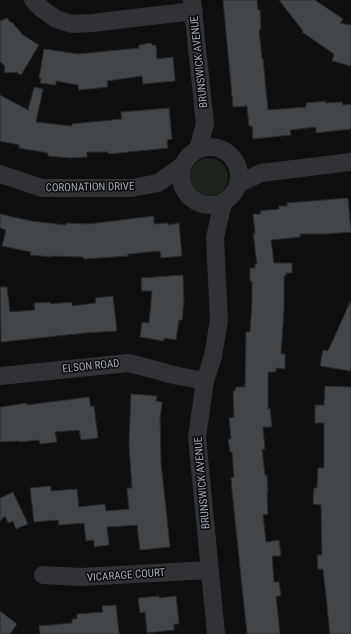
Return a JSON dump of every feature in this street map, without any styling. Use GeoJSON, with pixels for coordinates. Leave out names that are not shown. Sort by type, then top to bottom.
{"type":"FeatureCollection","features":[{"type":"Feature","properties":{"kind":"street"},"geometry":{"type":"LineString","coordinates":[[33,0],[42,9],[56,19],[72,24],[92,23],[193,6]]}},
{"type":"Feature","properties":{"kind":"street","name":"BRUNSWICK AVENUE"},"geometry":{"type":"LineString","coordinates":[[193,6],[205,124],[198,150]]}},
{"type":"Feature","properties":{"kind":"street","name":"BRUNSWICK AVENUE"},"geometry":{"type":"LineString","coordinates":[[205,124],[220,148]]}},
{"type":"Feature","properties":{"kind":"street"},"geometry":{"type":"LineString","coordinates":[[194,199],[181,180],[183,165],[187,159],[198,150],[212,147],[220,148],[236,162],[261,173]]}},
{"type":"Feature","properties":{"kind":"street"},"geometry":{"type":"LineString","coordinates":[[158,183],[207,205],[215,205],[223,202],[235,191],[238,184],[239,169],[236,162]]}},
{"type":"Feature","properties":{"kind":"street"},"geometry":{"type":"LineString","coordinates":[[238,184],[261,173],[351,162]]}},
{"type":"Feature","properties":{"kind":"street","name":"CORONATION DRIVE"},"geometry":{"type":"LineString","coordinates":[[0,174],[42,188],[132,188],[158,183],[183,165]]}},
{"type":"Feature","properties":{"kind":"street","name":"BRUNSWICK AVENUE"},"geometry":{"type":"LineString","coordinates":[[194,199],[215,238]]}},
{"type":"Feature","properties":{"kind":"street","name":"BRUNSWICK AVENUE"},"geometry":{"type":"LineString","coordinates":[[216,634],[197,437],[205,381],[213,356],[219,320],[215,238],[223,202]]}},
{"type":"Feature","properties":{"kind":"street","name":"ELSON ROAD"},"geometry":{"type":"LineString","coordinates":[[0,376],[129,363],[178,376],[205,381]]}},
{"type":"Feature","properties":{"kind":"street","name":"VICARAGE COURT"},"geometry":{"type":"LineString","coordinates":[[43,576],[81,577],[209,570]]}},
{"type":"Feature","properties":{"kind":"shaded area"},"geometry":{"type":"Polygon","coordinates":[[[209,158],[222,164],[228,177],[222,190],[209,196],[196,190],[190,177],[196,164],[209,158]]]}},
{"type":"Feature","properties":{"kind":"building"},"geometry":{"type":"Polygon","coordinates":[[[223,0],[257,0],[258,10],[260,10],[261,29],[259,30],[268,110],[306,107],[306,103],[326,101],[326,103],[342,102],[343,105],[351,104],[351,129],[316,133],[316,127],[290,130],[291,135],[253,139],[252,126],[249,126],[247,106],[233,107],[223,0]]]}},
{"type":"Feature","properties":{"kind":"building"},"geometry":{"type":"Polygon","coordinates":[[[279,0],[315,0],[343,19],[340,23],[351,25],[351,66],[332,61],[334,54],[302,32],[303,31],[279,0]]]}},
{"type":"Feature","properties":{"kind":"building"},"geometry":{"type":"Polygon","coordinates":[[[7,18],[23,35],[39,45],[21,75],[16,72],[4,73],[5,66],[0,62],[0,21],[7,18]]]}},
{"type":"Feature","properties":{"kind":"building"},"geometry":{"type":"Polygon","coordinates":[[[151,43],[152,45],[156,45],[157,59],[173,57],[175,81],[143,84],[142,76],[107,81],[108,87],[79,90],[78,85],[56,81],[56,85],[40,83],[41,78],[39,78],[44,49],[78,54],[139,48],[139,45],[151,43]]]}},
{"type":"Feature","properties":{"kind":"building"},"geometry":{"type":"Polygon","coordinates":[[[34,87],[43,89],[36,122],[72,126],[72,124],[122,119],[121,112],[169,108],[172,139],[167,140],[168,148],[109,154],[108,152],[87,152],[87,157],[71,158],[48,156],[48,153],[19,148],[19,145],[0,141],[0,95],[28,110],[34,87]]]}},
{"type":"Feature","properties":{"kind":"building"},"geometry":{"type":"Polygon","coordinates":[[[348,198],[351,232],[300,234],[300,237],[271,240],[274,263],[292,263],[292,273],[286,273],[286,276],[284,276],[284,310],[281,354],[285,354],[285,369],[276,368],[276,372],[268,372],[268,409],[270,408],[272,427],[263,427],[265,449],[262,449],[265,475],[267,475],[268,493],[268,514],[263,515],[266,542],[279,540],[281,556],[272,556],[274,582],[279,582],[281,596],[276,596],[280,634],[247,634],[232,491],[231,478],[234,477],[232,452],[230,452],[228,439],[231,439],[229,418],[234,417],[233,391],[235,391],[236,387],[245,387],[246,332],[250,332],[252,303],[252,281],[250,281],[250,268],[255,268],[255,264],[257,264],[253,233],[255,234],[253,214],[261,214],[260,211],[279,209],[279,206],[287,206],[287,203],[348,198]]]}},
{"type":"Feature","properties":{"kind":"building"},"geometry":{"type":"Polygon","coordinates":[[[0,214],[31,221],[66,225],[66,223],[89,224],[154,216],[154,224],[168,223],[168,225],[179,223],[182,256],[161,258],[160,251],[128,254],[128,256],[84,259],[83,257],[30,255],[31,252],[2,246],[6,230],[0,228],[0,214]]]}},
{"type":"Feature","properties":{"kind":"building"},"geometry":{"type":"Polygon","coordinates":[[[183,275],[184,300],[182,320],[179,320],[176,340],[164,338],[164,341],[140,337],[142,322],[149,323],[152,291],[142,291],[141,278],[183,275]]]}},
{"type":"Feature","properties":{"kind":"building"},"geometry":{"type":"Polygon","coordinates":[[[0,287],[7,287],[10,312],[35,310],[34,303],[50,302],[50,304],[72,302],[72,306],[96,303],[95,298],[113,296],[117,331],[1,342],[0,287]]]}},
{"type":"Feature","properties":{"kind":"building"},"geometry":{"type":"Polygon","coordinates":[[[351,300],[351,371],[320,366],[323,350],[328,351],[351,300]]]}},
{"type":"Feature","properties":{"kind":"building"},"geometry":{"type":"Polygon","coordinates":[[[325,386],[351,387],[351,634],[330,634],[323,569],[318,569],[317,555],[322,555],[321,505],[313,504],[314,488],[317,488],[318,468],[324,468],[324,423],[315,423],[315,405],[324,405],[325,386]]]}},
{"type":"Feature","properties":{"kind":"building"},"geometry":{"type":"Polygon","coordinates":[[[131,394],[157,396],[156,401],[162,402],[160,419],[161,462],[170,547],[140,550],[137,525],[107,527],[109,545],[94,547],[94,540],[86,541],[84,523],[59,525],[58,520],[34,522],[30,488],[51,486],[51,491],[77,489],[79,507],[105,504],[106,511],[129,509],[127,488],[132,488],[129,444],[131,394]]]}},
{"type":"Feature","properties":{"kind":"building"},"geometry":{"type":"Polygon","coordinates":[[[89,397],[91,407],[94,406],[98,438],[81,440],[79,430],[55,432],[57,442],[40,444],[39,440],[0,442],[0,407],[89,397]]]}},
{"type":"Feature","properties":{"kind":"building"},"geometry":{"type":"Polygon","coordinates":[[[13,492],[28,524],[16,529],[13,521],[8,523],[5,516],[0,521],[0,498],[13,492]]]}},
{"type":"Feature","properties":{"kind":"building"},"geometry":{"type":"Polygon","coordinates":[[[159,596],[159,598],[176,596],[179,624],[174,624],[174,630],[147,633],[145,612],[140,613],[138,598],[159,596]]]}},
{"type":"Feature","properties":{"kind":"building"},"geometry":{"type":"Polygon","coordinates":[[[116,605],[119,634],[40,634],[39,626],[72,623],[72,619],[77,619],[77,614],[103,612],[102,606],[116,605]]]}},
{"type":"Feature","properties":{"kind":"building"},"geometry":{"type":"Polygon","coordinates":[[[0,611],[17,624],[10,634],[0,634],[0,611]]]}}]}
